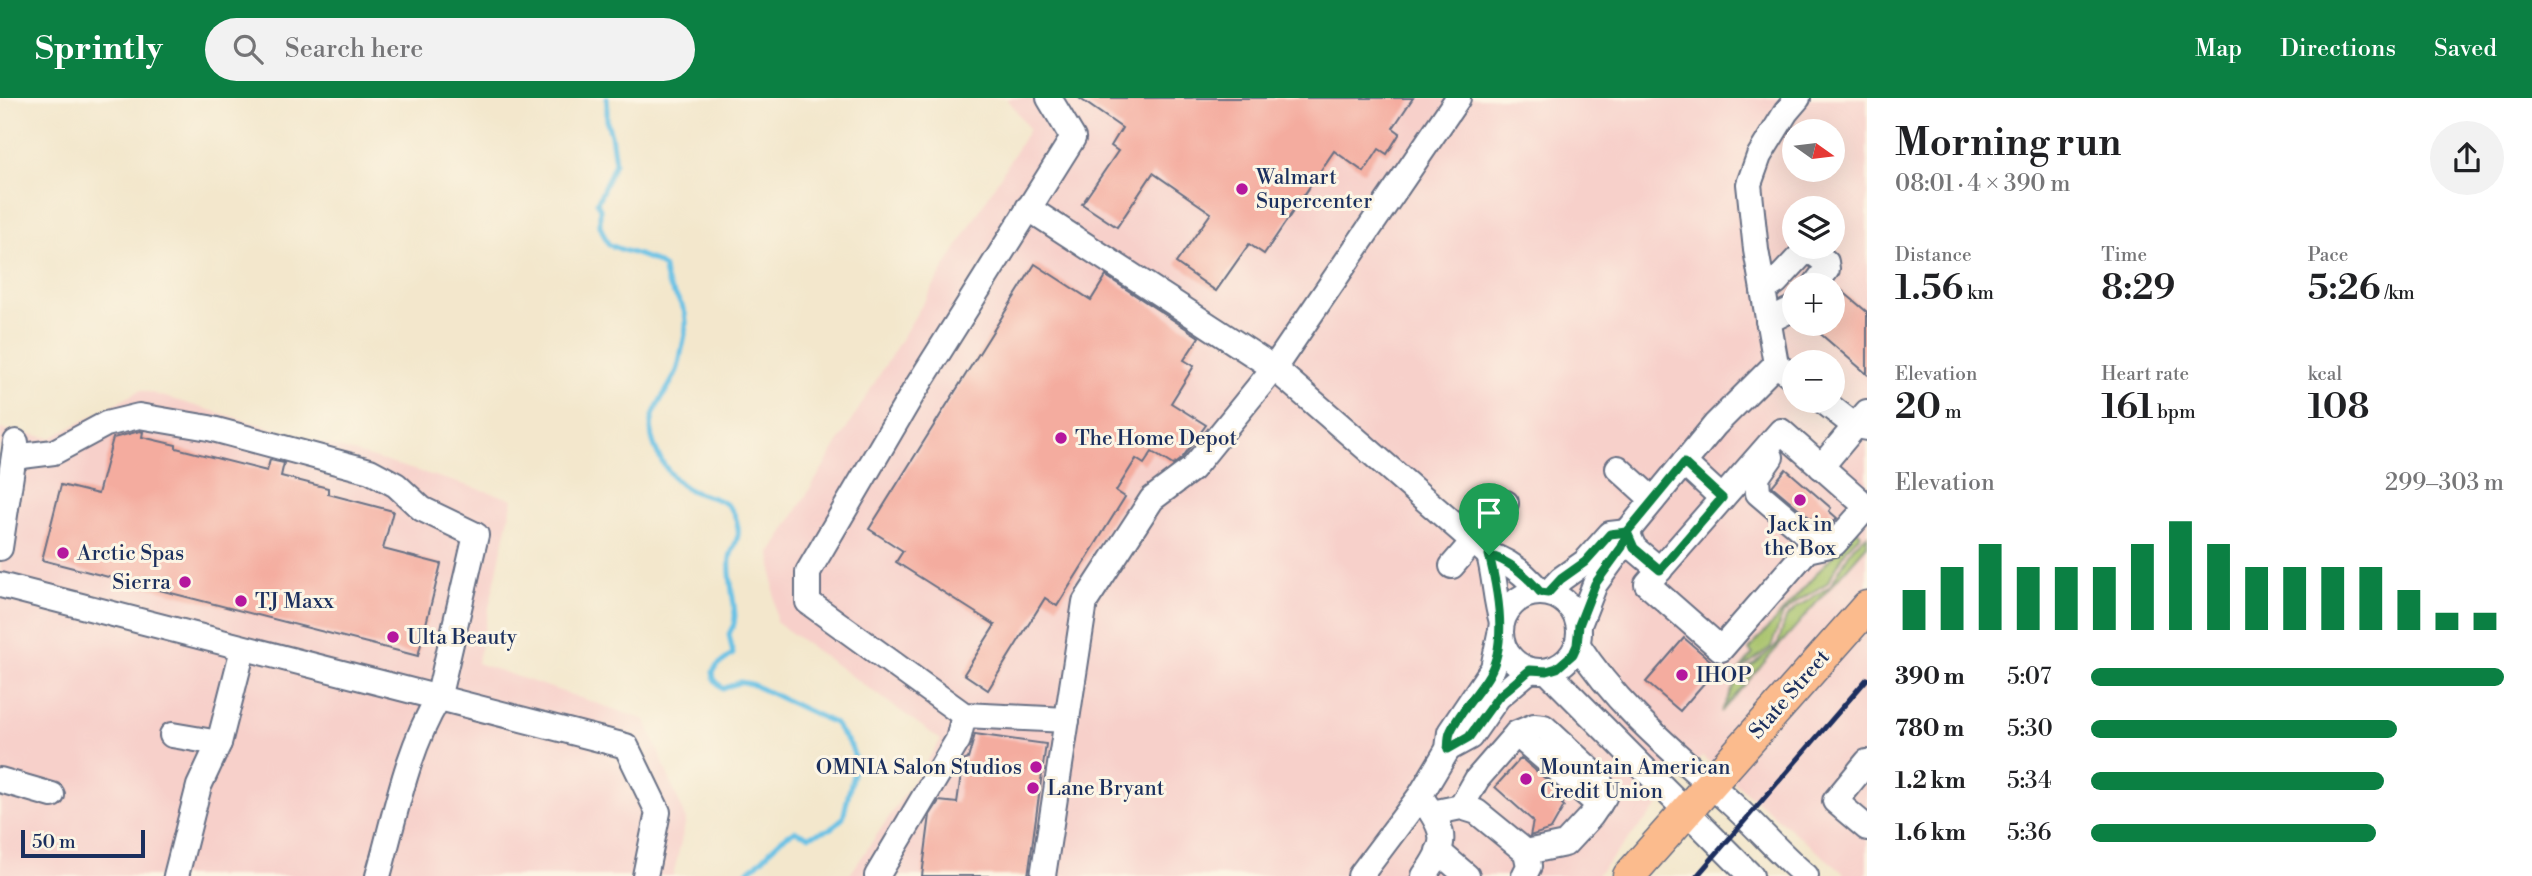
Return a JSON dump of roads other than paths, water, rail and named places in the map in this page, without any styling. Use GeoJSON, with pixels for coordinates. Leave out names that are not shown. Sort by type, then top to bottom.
{"type":"FeatureCollection","features":[{"type":"Feature","properties":{"kind":"main road","name":"State Street"},"geometry":{"type":"LineString","coordinates":[[1629,876],[1867,607]]}},
{"type":"Feature","properties":{"kind":"street"},"geometry":{"type":"LineString","coordinates":[[1049,98],[1073,138],[914,393],[808,572],[808,602],[964,715],[1067,720]]}},
{"type":"Feature","properties":{"kind":"street"},"geometry":{"type":"LineString","coordinates":[[1043,876],[1085,602],[1152,499],[1192,469],[1275,368],[1458,98]]}},
{"type":"Feature","properties":{"kind":"street"},"geometry":{"type":"LineString","coordinates":[[1782,362],[1768,321],[1755,246],[1749,184],[1759,156],[1786,112],[1798,98]]}},
{"type":"Feature","properties":{"kind":"street"},"geometry":{"type":"LineString","coordinates":[[1028,208],[1275,368],[1481,548],[1529,578],[1544,593],[1568,604],[1578,635],[1597,674],[1632,712],[1806,876]]}},
{"type":"Feature","properties":{"kind":"street"},"geometry":{"type":"LineString","coordinates":[[1785,273],[1804,253],[1813,253],[1826,262],[1827,268],[1823,273]]}},
{"type":"Feature","properties":{"kind":"street"},"geometry":{"type":"LineString","coordinates":[[1763,290],[1782,276]]}},
{"type":"Feature","properties":{"kind":"street"},"geometry":{"type":"LineString","coordinates":[[1768,321],[1782,314]]}},
{"type":"Feature","properties":{"kind":"street"},"geometry":{"type":"LineString","coordinates":[[1448,749],[1469,737],[1498,697],[1538,671],[1566,662],[1595,584],[1622,547],[1627,532],[1715,425],[1782,373]]}},
{"type":"Feature","properties":{"kind":"street"},"geometry":{"type":"LineString","coordinates":[[1821,467],[1864,428],[1841,413]]}},
{"type":"Feature","properties":{"kind":"street"},"geometry":{"type":"LineString","coordinates":[[0,548],[15,450],[54,452],[106,424],[139,416],[209,428],[370,471],[396,485],[422,509],[477,535],[438,699],[426,718],[416,745],[378,876]]}},
{"type":"Feature","properties":{"kind":"street"},"geometry":{"type":"LineString","coordinates":[[1781,431],[1796,444],[1867,507],[1835,544],[1807,550],[1721,649],[1647,584],[1781,431]]}},
{"type":"Feature","properties":{"kind":"street"},"geometry":{"type":"LineString","coordinates":[[1796,444],[1784,447],[1768,460],[1757,477],[1756,485],[1758,493],[1805,534],[1814,547]]}},
{"type":"Feature","properties":{"kind":"street"},"geometry":{"type":"LineString","coordinates":[[1684,463],[1722,498]]}},
{"type":"Feature","properties":{"kind":"street"},"geometry":{"type":"LineString","coordinates":[[1618,468],[1653,500]]}},
{"type":"Feature","properties":{"kind":"street"},"geometry":{"type":"LineString","coordinates":[[1452,565],[1481,548],[1506,503]]}},
{"type":"Feature","properties":{"kind":"street"},"geometry":{"type":"LineString","coordinates":[[1627,532],[1634,548],[1660,570]]}},
{"type":"Feature","properties":{"kind":"street"},"geometry":{"type":"LineString","coordinates":[[1360,876],[1426,804],[1448,749],[1450,732],[1493,668],[1507,610],[1527,594],[1544,593],[1585,562],[1610,534],[1627,532]]}},
{"type":"Feature","properties":{"kind":"street"},"geometry":{"type":"LineString","coordinates":[[1481,548],[1495,581],[1503,646],[1509,657],[1518,665],[1538,671],[1687,810],[1751,876]]}},
{"type":"Feature","properties":{"kind":"street"},"geometry":{"type":"LineString","coordinates":[[0,585],[626,746],[658,811],[645,876]]}},
{"type":"Feature","properties":{"kind":"street"},"geometry":{"type":"LineString","coordinates":[[176,876],[199,786],[219,743],[243,649]]}},
{"type":"Feature","properties":{"kind":"street"},"geometry":{"type":"LineString","coordinates":[[877,876],[958,740],[964,715]]}},
{"type":"Feature","properties":{"kind":"street"},"geometry":{"type":"LineString","coordinates":[[1426,804],[1461,807],[1477,812],[1525,864],[1565,844],[1598,802],[1523,731],[1477,779],[1461,807]]}},
{"type":"Feature","properties":{"kind":"street"},"geometry":{"type":"LineString","coordinates":[[172,735],[219,743]]}},
{"type":"Feature","properties":{"kind":"street"},"geometry":{"type":"LineString","coordinates":[[1867,762],[1835,802],[1867,828]]}},
{"type":"Feature","properties":{"kind":"street"},"geometry":{"type":"LineString","coordinates":[[0,780],[52,795]]}},
{"type":"Feature","properties":{"kind":"street"},"geometry":{"type":"LineString","coordinates":[[1424,876],[1434,862],[1442,839],[1440,824],[1426,804]]}},
{"type":"Feature","properties":{"kind":"street"},"geometry":{"type":"LineString","coordinates":[[1438,851],[1466,876]]}},
{"type":"Feature","properties":{"kind":"waterway"},"geometry":{"type":"LineString","coordinates":[[607,98],[607,122],[615,163],[597,203],[600,209],[600,226],[608,244],[651,260],[664,268],[669,286],[681,304],[686,320],[678,368],[653,416],[651,425],[655,447],[665,466],[680,484],[727,505],[736,518],[738,528],[730,565],[735,616],[729,634],[733,654],[718,665],[713,672],[714,679],[723,689],[740,682],[751,684],[834,723],[851,746],[856,761],[843,818],[830,829],[809,836],[795,831],[788,835],[746,872],[745,876]]}},
{"type":"Feature","properties":{"kind":"railway"},"geometry":{"type":"LineString","coordinates":[[1697,876],[1867,679]]}},
{"type":"Feature","properties":{"kind":"place","name":"Walmart Supercenter"},"geometry":{"type":"Point","coordinates":[1242,189]}},
{"type":"Feature","properties":{"kind":"place","name":"The Home Depot"},"geometry":{"type":"Point","coordinates":[1061,438]}},
{"type":"Feature","properties":{"kind":"place","name":"Jack in the Box"},"geometry":{"type":"Point","coordinates":[1800,500]}},
{"type":"Feature","properties":{"kind":"place","name":"Arctic Spas"},"geometry":{"type":"Point","coordinates":[63,553]}},
{"type":"Feature","properties":{"kind":"place","name":"Sierra"},"geometry":{"type":"Point","coordinates":[185,582]}},
{"type":"Feature","properties":{"kind":"place","name":"TJ Maxx"},"geometry":{"type":"Point","coordinates":[241,601]}},
{"type":"Feature","properties":{"kind":"place","name":"Ulta Beauty"},"geometry":{"type":"Point","coordinates":[393,637]}},
{"type":"Feature","properties":{"kind":"place","name":"IHOP"},"geometry":{"type":"Point","coordinates":[1682,675]}},
{"type":"Feature","properties":{"kind":"place","name":"OMNIA Salon Studios"},"geometry":{"type":"Point","coordinates":[1036,767]}},
{"type":"Feature","properties":{"kind":"place","name":"Mountain American Credit Union"},"geometry":{"type":"Point","coordinates":[1526,779]}},
{"type":"Feature","properties":{"kind":"place","name":"Lane Bryant"},"geometry":{"type":"Point","coordinates":[1033,788]}}]}
